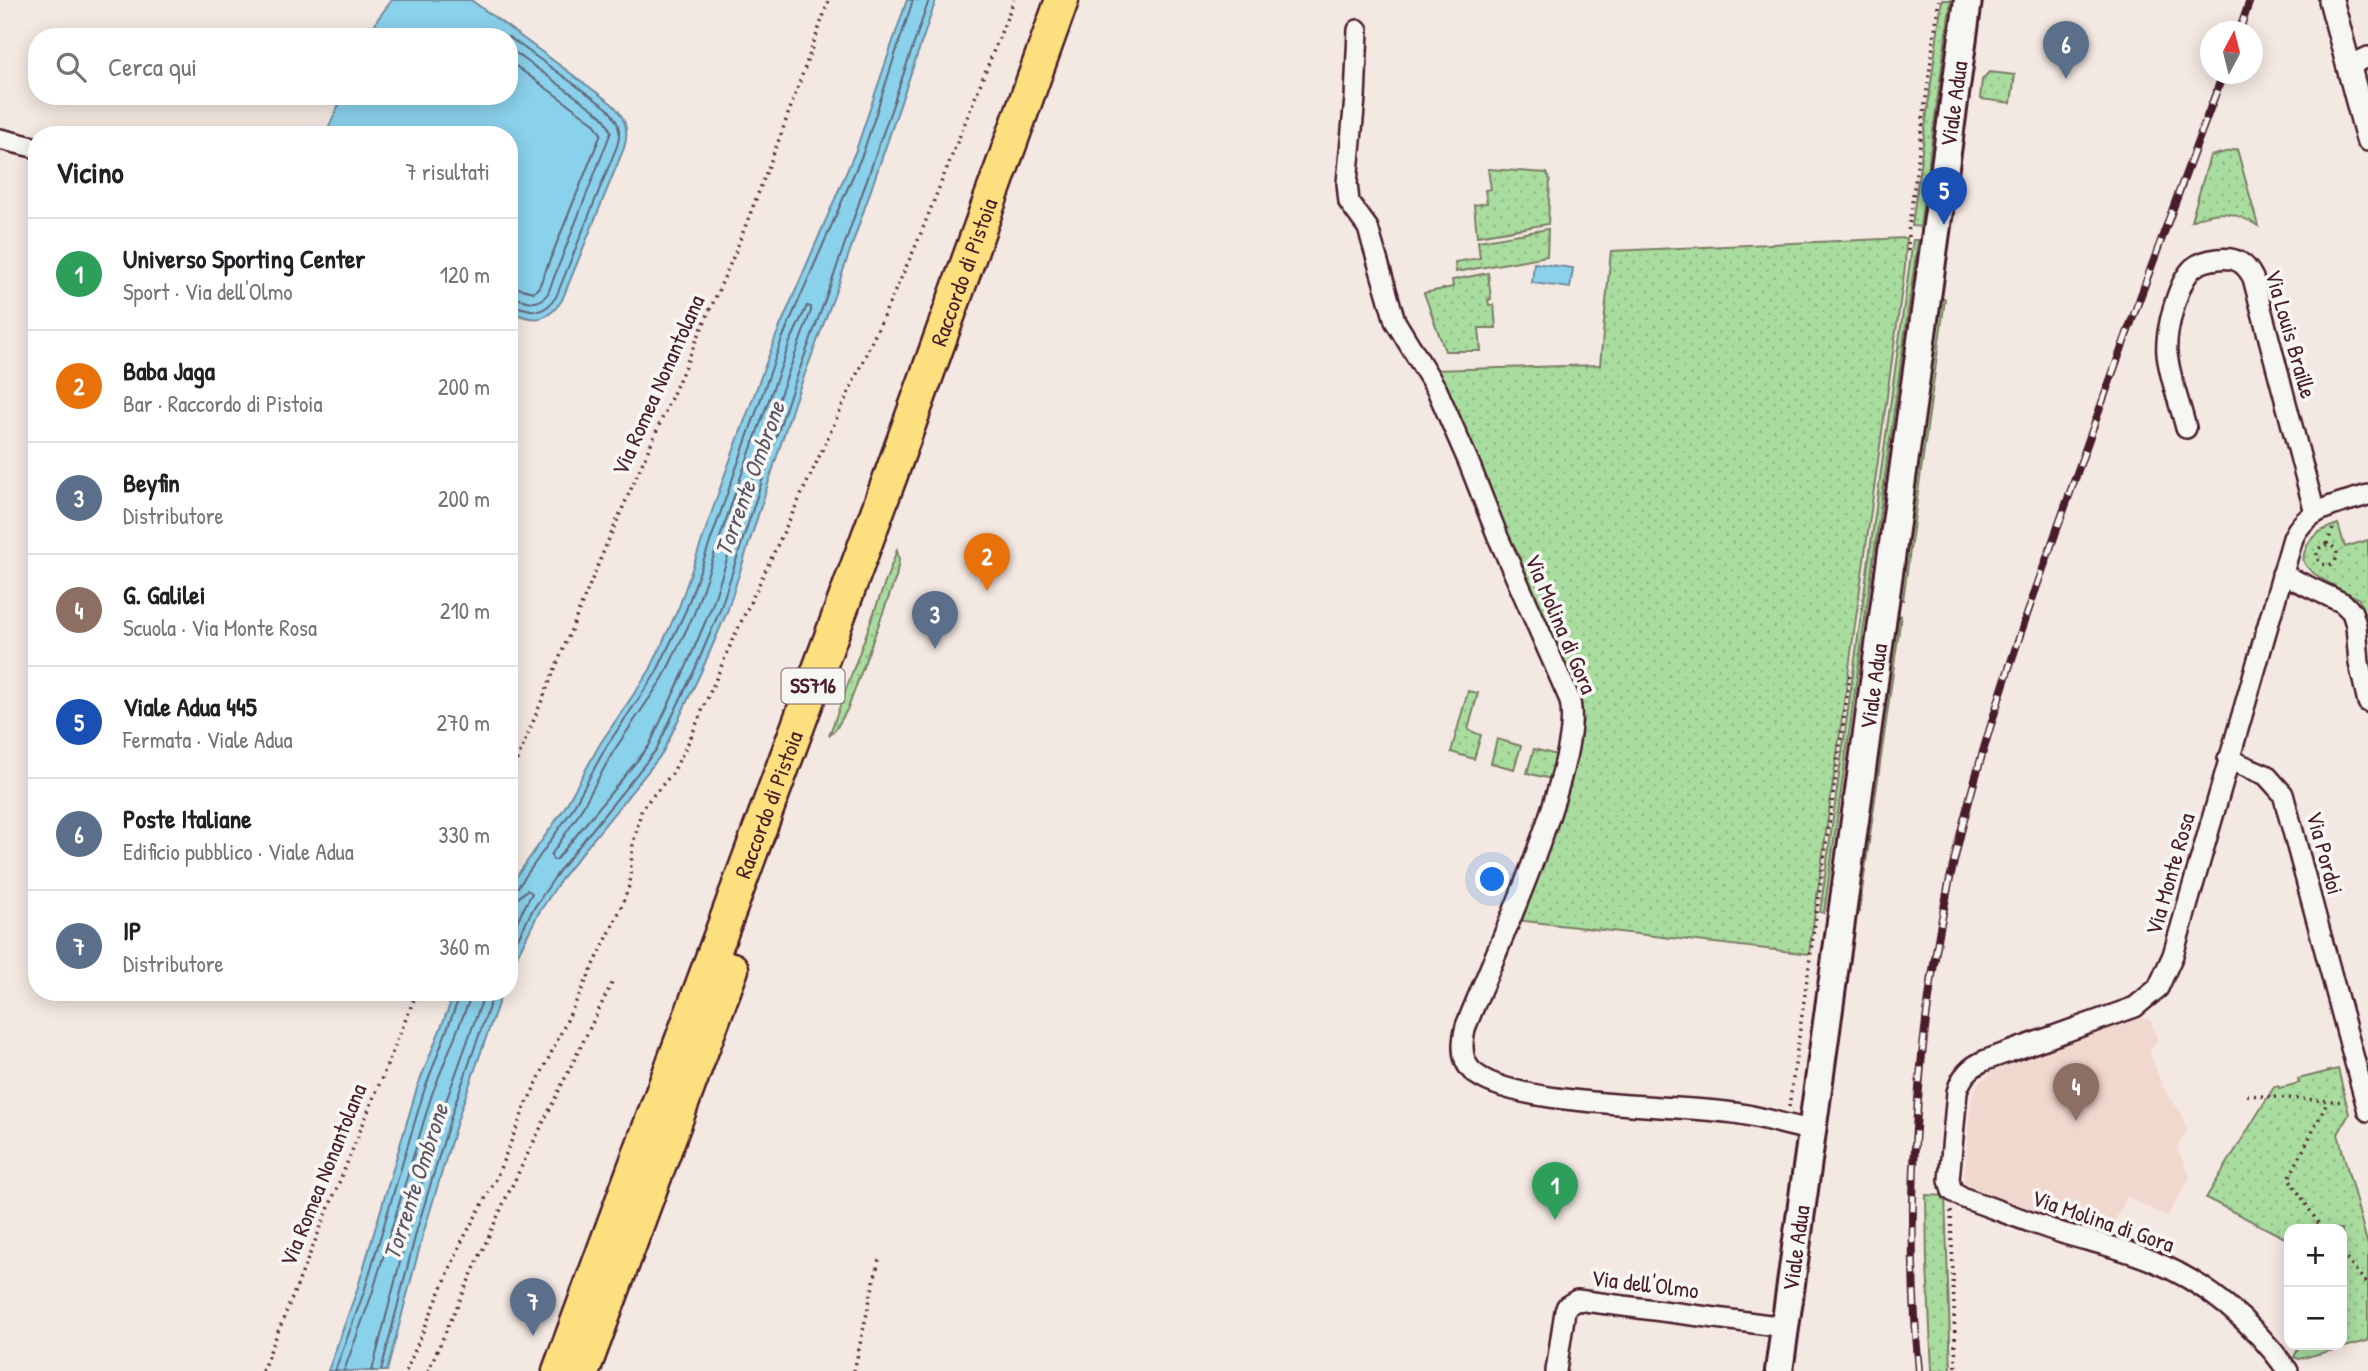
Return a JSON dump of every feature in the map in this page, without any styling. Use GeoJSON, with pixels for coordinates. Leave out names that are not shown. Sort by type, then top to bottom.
{"type":"FeatureCollection","features":[{"type":"Feature","properties":{"kind":"highway","name":"Raccordo di Pistoia"},"geometry":{"type":"LineString","coordinates":[[559,1371],[887,485],[1062,0]]}},
{"type":"Feature","properties":{"kind":"highway","name":"Raccordo di Pistoia"},"geometry":{"type":"LineString","coordinates":[[583,1371],[704,1046],[1084,0]]}},
{"type":"Feature","properties":{"kind":"main road","name":"Viale Adua"},"geometry":{"type":"LineString","coordinates":[[1779,1371],[1785,1326],[1800,1128],[1968,0]]}},
{"type":"Feature","properties":{"kind":"street"},"geometry":{"type":"LineString","coordinates":[[2331,0],[2359,62],[2368,139]]}},
{"type":"Feature","properties":{"kind":"street","name":"Via Molina di Gora"},"geometry":{"type":"LineString","coordinates":[[1358,30],[1349,202],[1368,228],[1393,316],[1437,390],[1569,698],[1572,712],[1568,746],[1533,861],[1466,1026],[1462,1042],[1465,1060],[1473,1072],[1482,1077],[1534,1094],[1723,1111],[1800,1128]]}},
{"type":"Feature","properties":{"kind":"street"},"geometry":{"type":"LineString","coordinates":[[0,139],[28,146]]}},
{"type":"Feature","properties":{"kind":"street","name":"Via Louis Braille"},"geometry":{"type":"LineString","coordinates":[[2186,428],[2167,356],[2170,320],[2184,280],[2196,265],[2221,258],[2237,260],[2244,264],[2253,278],[2315,513]]}},
{"type":"Feature","properties":{"kind":"street"},"geometry":{"type":"LineString","coordinates":[[2315,513],[2368,495]]}},
{"type":"Feature","properties":{"kind":"street","name":"Via Monte Rosa"},"geometry":{"type":"LineString","coordinates":[[1952,1191],[1949,1180],[1957,1092],[1960,1082],[1969,1070],[1986,1060],[2130,1010],[2158,988],[2173,955],[2296,530],[2301,522],[2315,513]]}},
{"type":"Feature","properties":{"kind":"street"},"geometry":{"type":"LineString","coordinates":[[2282,574],[2343,603],[2352,612],[2357,625],[2359,663],[2368,702]]}},
{"type":"Feature","properties":{"kind":"street","name":"Via Pordoi"},"geometry":{"type":"LineString","coordinates":[[2228,759],[2266,775],[2283,793],[2366,1104]]}},
{"type":"Feature","properties":{"kind":"street","name":"Via Molina di Gora"},"geometry":{"type":"LineString","coordinates":[[1952,1191],[2032,1223],[2145,1258],[2177,1272],[2234,1311],[2265,1341],[2288,1371]]}},
{"type":"Feature","properties":{"kind":"street","name":"Via dell'Olmo"},"geometry":{"type":"LineString","coordinates":[[1556,1371],[1565,1311],[1577,1300],[1785,1326]]}},
{"type":"Feature","properties":{"kind":"path","name":"Via Romea Nonantolana"},"geometry":{"type":"LineString","coordinates":[[518,758],[605,548],[735,253],[829,0]]}},
{"type":"Feature","properties":{"kind":"path"},"geometry":{"type":"LineString","coordinates":[[406,1371],[462,1241],[495,1181],[529,1098],[618,915],[629,886],[633,844],[642,808],[672,774],[690,739],[733,639],[917,243],[1014,0]]}},
{"type":"Feature","properties":{"kind":"path"},"geometry":{"type":"LineString","coordinates":[[1907,260],[1908,233],[1939,0]]}},
{"type":"Feature","properties":{"kind":"path"},"geometry":{"type":"LineString","coordinates":[[2331,545],[2336,549],[2337,556],[2331,564],[2324,565],[2319,561],[2317,552],[2321,546],[2331,545]]}},
{"type":"Feature","properties":{"kind":"path"},"geometry":{"type":"LineString","coordinates":[[1800,1128],[1791,1086],[1850,673]]}},
{"type":"Feature","properties":{"kind":"path"},"geometry":{"type":"LineString","coordinates":[[428,1371],[505,1200],[614,981]]}},
{"type":"Feature","properties":{"kind":"path","name":"Via Romea Nonantolana"},"geometry":{"type":"LineString","coordinates":[[262,1371],[413,1001]]}},
{"type":"Feature","properties":{"kind":"path"},"geometry":{"type":"LineString","coordinates":[[2247,1095],[2366,1104]]}},
{"type":"Feature","properties":{"kind":"path"},"geometry":{"type":"LineString","coordinates":[[2319,1224],[2288,1178],[2328,1101]]}},
{"type":"Feature","properties":{"kind":"path"},"geometry":{"type":"LineString","coordinates":[[1952,1191],[1956,1371]]}},
{"type":"Feature","properties":{"kind":"path"},"geometry":{"type":"LineString","coordinates":[[854,1371],[879,1259]]}},
{"type":"Feature","properties":{"kind":"path"},"geometry":{"type":"LineString","coordinates":[[2347,1260],[2368,1285]]}},
{"type":"Feature","properties":{"kind":"shaded area"},"geometry":{"type":"Polygon","coordinates":[[[2140,1018],[2149,1019],[2151,1022],[2158,1040],[2150,1051],[2162,1087],[2181,1112],[2187,1130],[2177,1148],[2190,1177],[2167,1217],[2127,1197],[2106,1238],[2038,1217],[1963,1188],[1971,1099],[1979,1082],[1993,1071],[2140,1018]]]}},
{"type":"Feature","properties":{"kind":"green space"},"geometry":{"type":"Polygon","coordinates":[[[1942,0],[1951,0],[1920,227],[1912,226],[1942,0]]]}},
{"type":"Feature","properties":{"kind":"green space"},"geometry":{"type":"Polygon","coordinates":[[[1989,72],[2015,75],[2011,103],[1980,99],[1982,80],[1989,72]]]}},
{"type":"Feature","properties":{"kind":"green space"},"geometry":{"type":"Polygon","coordinates":[[[2237,149],[2258,226],[2241,217],[2225,213],[2191,221],[2210,156],[2237,149]]]}},
{"type":"Feature","properties":{"kind":"green space"},"geometry":{"type":"Polygon","coordinates":[[[1488,169],[1547,173],[1550,180],[1548,224],[1477,236],[1474,205],[1487,203],[1485,190],[1491,189],[1488,169]]]}},
{"type":"Feature","properties":{"kind":"green space"},"geometry":{"type":"Polygon","coordinates":[[[1548,229],[1547,256],[1456,272],[1455,262],[1480,258],[1478,241],[1548,229]]]}},
{"type":"Feature","properties":{"kind":"green space"},"geometry":{"type":"Polygon","coordinates":[[[1906,238],[1905,267],[1809,954],[1516,920],[1558,812],[1583,721],[1554,637],[1433,370],[1600,365],[1611,251],[1906,238]]]}},
{"type":"Feature","properties":{"kind":"green space"},"geometry":{"type":"Polygon","coordinates":[[[1913,240],[1918,240],[1824,913],[1820,912],[1913,240]]]}},
{"type":"Feature","properties":{"kind":"green space"},"geometry":{"type":"Polygon","coordinates":[[[1488,273],[1491,299],[1488,300],[1489,305],[1494,305],[1496,328],[1479,328],[1481,351],[1445,351],[1424,293],[1453,287],[1452,280],[1488,273]]]}},
{"type":"Feature","properties":{"kind":"green space"},"geometry":{"type":"Polygon","coordinates":[[[1939,298],[1945,299],[1903,600],[1897,599],[1939,298]]]}},
{"type":"Feature","properties":{"kind":"green space"},"geometry":{"type":"Polygon","coordinates":[[[2338,524],[2345,547],[2368,540],[2368,617],[2365,618],[2359,599],[2320,578],[2304,562],[2305,552],[2316,534],[2338,524]]]}},
{"type":"Feature","properties":{"kind":"green space"},"geometry":{"type":"Polygon","coordinates":[[[897,550],[899,560],[896,577],[848,708],[829,736],[897,550]]]}},
{"type":"Feature","properties":{"kind":"green space"},"geometry":{"type":"Polygon","coordinates":[[[1895,615],[1901,616],[1859,912],[1853,911],[1895,615]]]}},
{"type":"Feature","properties":{"kind":"green space"},"geometry":{"type":"Polygon","coordinates":[[[1468,691],[1478,693],[1468,730],[1481,735],[1474,759],[1451,752],[1468,691]]]}},
{"type":"Feature","properties":{"kind":"green space"},"geometry":{"type":"Polygon","coordinates":[[[1497,739],[1521,746],[1514,769],[1491,763],[1497,739]]]}},
{"type":"Feature","properties":{"kind":"green space"},"geometry":{"type":"Polygon","coordinates":[[[1534,749],[1557,755],[1551,779],[1527,773],[1534,749]]]}},
{"type":"Feature","properties":{"kind":"green space"},"geometry":{"type":"Polygon","coordinates":[[[2338,1069],[2349,1114],[2338,1134],[2368,1246],[2368,1341],[2347,1346],[2347,1224],[2284,1224],[2284,1237],[2206,1198],[2274,1087],[2299,1083],[2298,1079],[2338,1069]]]}},
{"type":"Feature","properties":{"kind":"green space"},"geometry":{"type":"Polygon","coordinates":[[[1926,1195],[1945,1196],[1951,1371],[1932,1371],[1926,1195]]]}},
{"type":"Feature","properties":{"kind":"green space"},"geometry":{"type":"Polygon","coordinates":[[[2298,1350],[2334,1350],[2299,1359],[2294,1357],[2298,1350]]]}},
{"type":"Feature","properties":{"kind":"water"},"geometry":{"type":"Polygon","coordinates":[[[392,0],[471,0],[509,28],[374,28],[392,0]]]}},
{"type":"Feature","properties":{"kind":"water","name":"Torrente Ombrone"},"geometry":{"type":"Polygon","coordinates":[[[907,0],[936,0],[840,280],[794,403],[727,612],[701,672],[662,754],[564,875],[538,914],[518,954],[518,874],[564,809],[600,744],[650,670],[679,607],[776,336],[856,150],[907,0]]]}},
{"type":"Feature","properties":{"kind":"water"},"geometry":{"type":"Polygon","coordinates":[[[518,35],[611,103],[623,118],[626,135],[624,148],[562,300],[551,313],[532,318],[518,314],[518,126],[329,126],[339,105],[518,105],[518,35]]]}},
{"type":"Feature","properties":{"kind":"water"},"geometry":{"type":"Polygon","coordinates":[[[1534,263],[1573,268],[1570,288],[1532,283],[1534,263]]]}},
{"type":"Feature","properties":{"kind":"water","name":"Torrente Ombrone"},"geometry":{"type":"Polygon","coordinates":[[[451,1001],[499,1001],[460,1112],[424,1231],[387,1371],[328,1371],[357,1290],[417,1088],[451,1001]]]}},
{"type":"Feature","properties":{"kind":"railway"},"geometry":{"type":"LineString","coordinates":[[2243,21],[2250,0]]}},
{"type":"Feature","properties":{"kind":"railway"},"geometry":{"type":"LineString","coordinates":[[1919,1371],[1913,1240],[1918,1104],[1933,969],[1959,840],[1996,708],[2025,622],[2126,335],[2219,84]]}},
{"type":"Feature","properties":{"kind":"place","name":"Poste Italiane"},"geometry":{"type":"Point","coordinates":[2066,79]}},
{"type":"Feature","properties":{"kind":"place","name":"Viale Adua 445"},"geometry":{"type":"Point","coordinates":[1944,225]}},
{"type":"Feature","properties":{"kind":"place","name":"Baba Jaga"},"geometry":{"type":"Point","coordinates":[987,591]}},
{"type":"Feature","properties":{"kind":"place","name":"Beyfin"},"geometry":{"type":"Point","coordinates":[935,649]}},
{"type":"Feature","properties":{"kind":"place","name":"G. Galilei"},"geometry":{"type":"Point","coordinates":[2076,1121]}},
{"type":"Feature","properties":{"kind":"place","name":"Universo Sporting Center"},"geometry":{"type":"Point","coordinates":[1555,1220]}},
{"type":"Feature","properties":{"kind":"place","name":"IP"},"geometry":{"type":"Point","coordinates":[533,1336]}}]}
